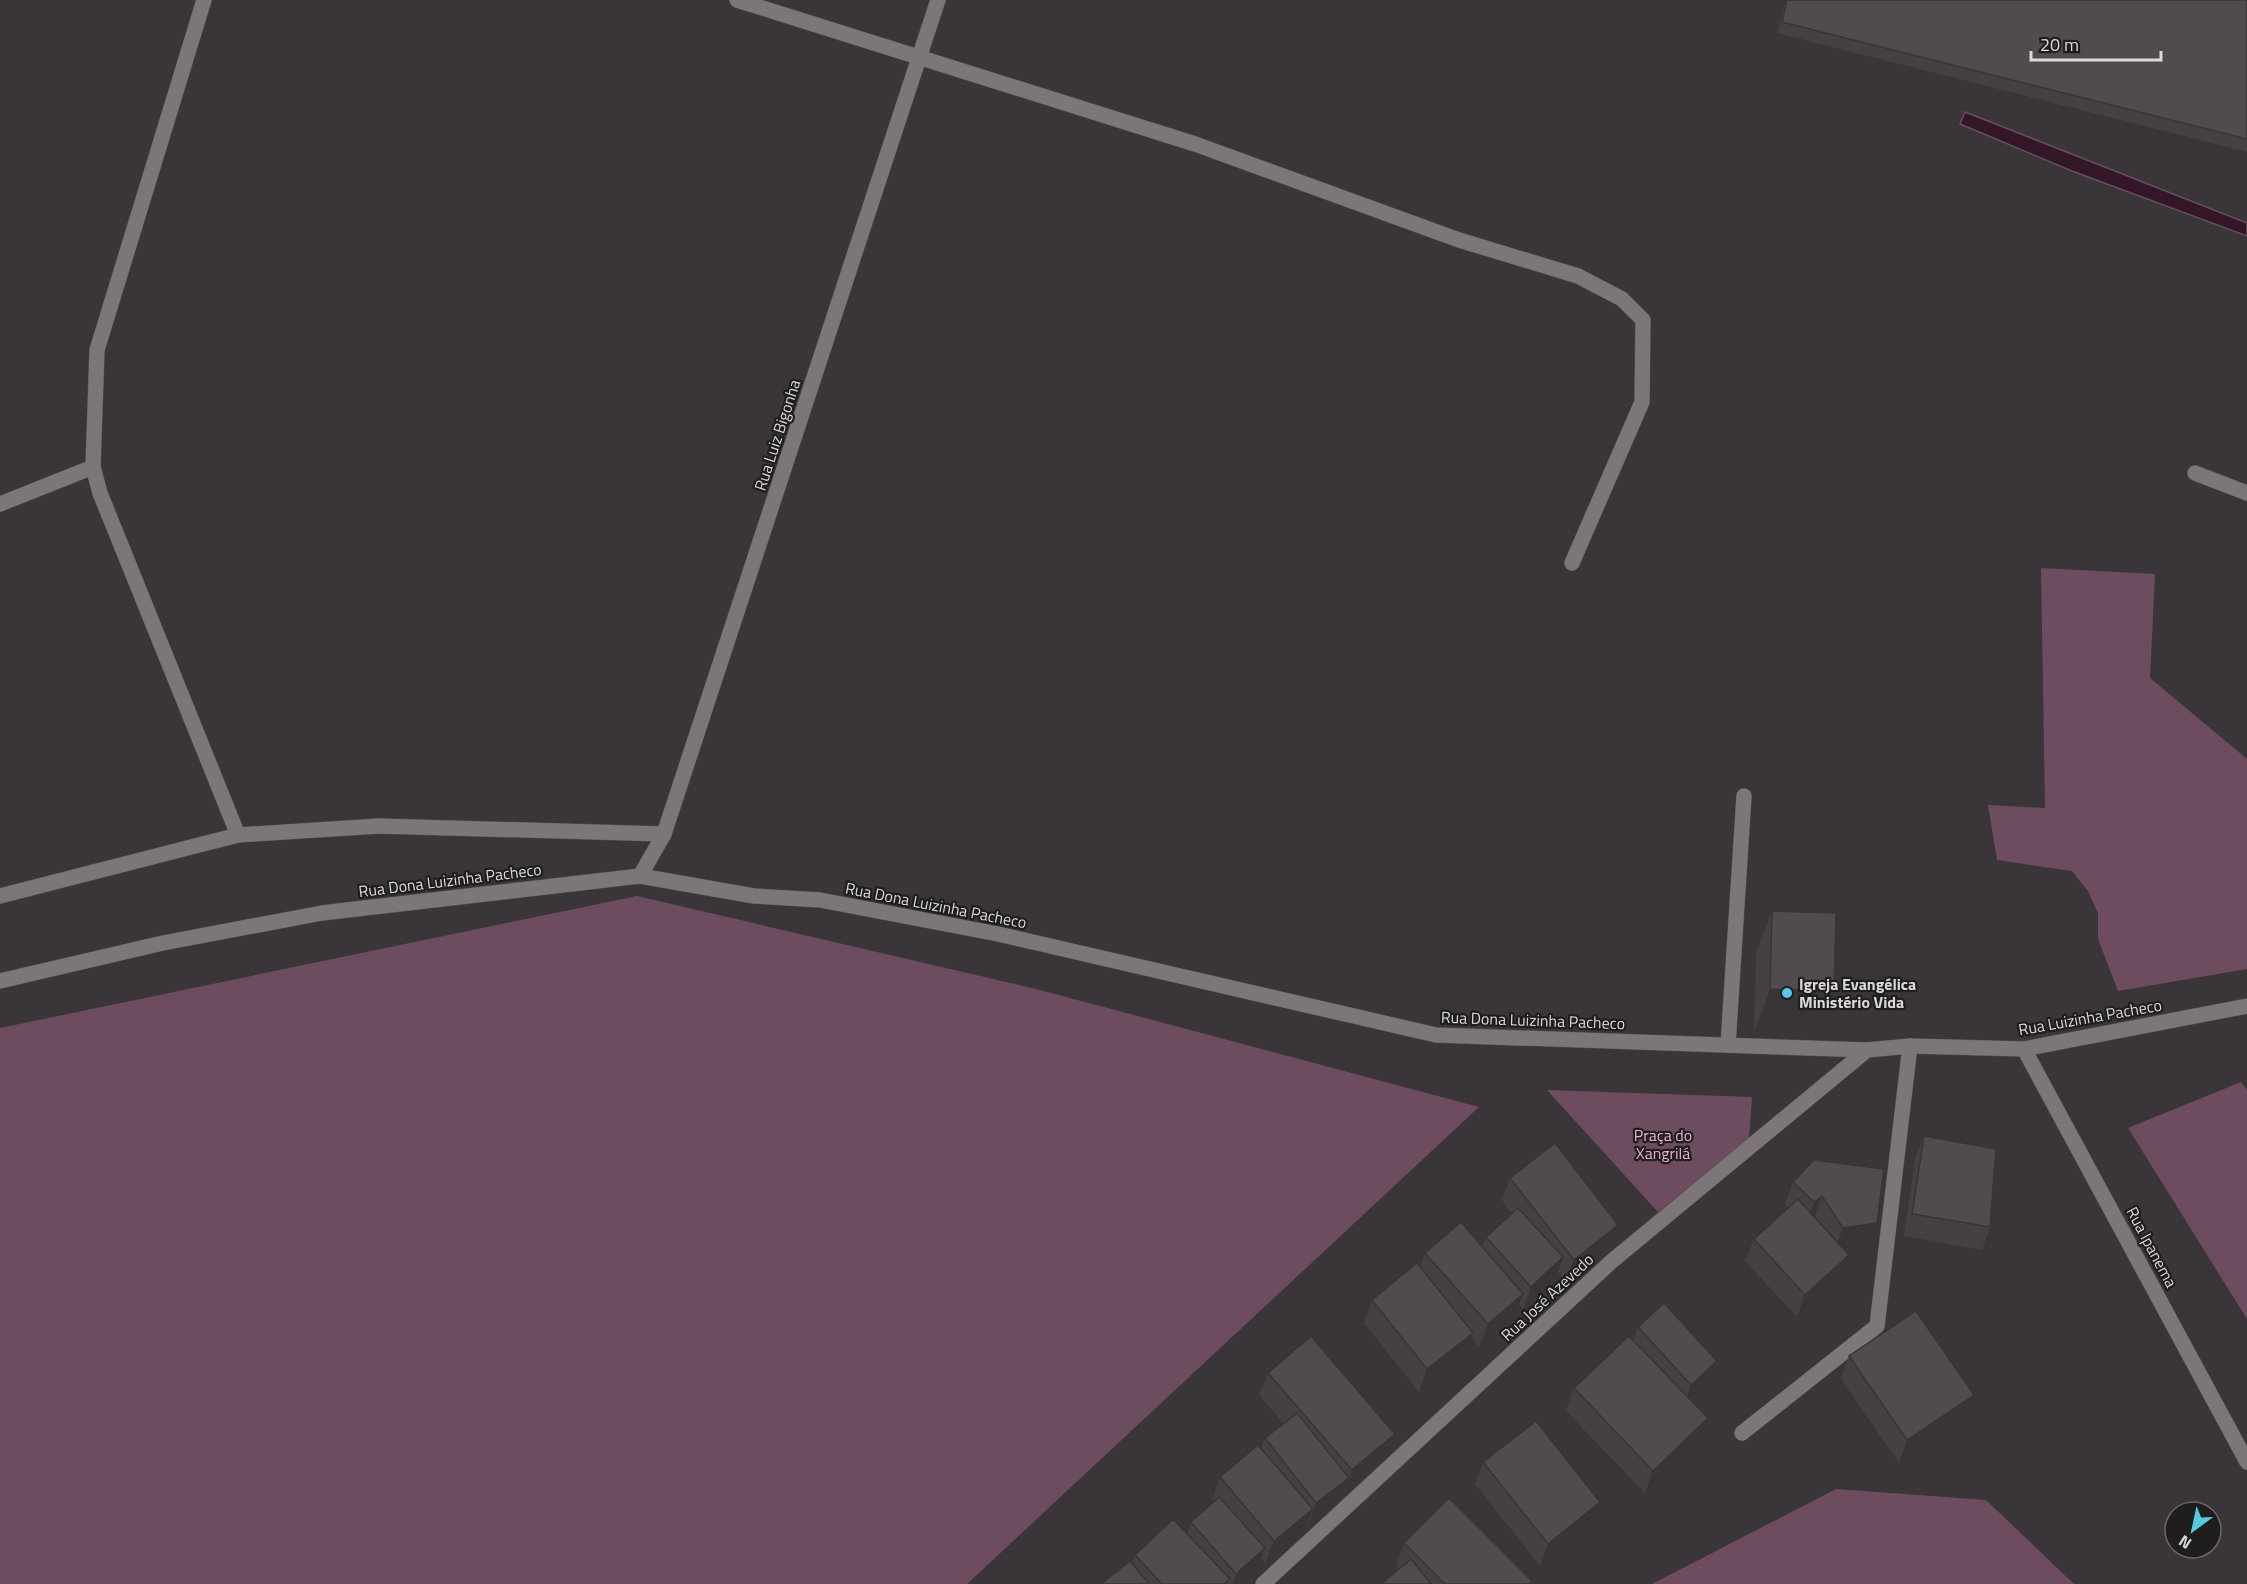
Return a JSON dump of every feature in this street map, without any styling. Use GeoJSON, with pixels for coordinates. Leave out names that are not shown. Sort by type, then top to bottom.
{"type":"FeatureCollection","features":[{"type":"Feature","properties":{"kind":"street"},"geometry":{"type":"LineString","coordinates":[[204,0],[97,350],[93,467],[100,493],[238,835]]}},
{"type":"Feature","properties":{"kind":"street"},"geometry":{"type":"LineString","coordinates":[[737,0],[1195,144],[1458,240],[1578,276],[1622,299],[1642,320],[1642,402],[1572,563]]}},
{"type":"Feature","properties":{"kind":"street","name":"Rua Luiz Bigonha"},"geometry":{"type":"LineString","coordinates":[[640,876],[664,834],[938,0]]}},
{"type":"Feature","properties":{"kind":"street"},"geometry":{"type":"LineString","coordinates":[[0,504],[93,467]]}},
{"type":"Feature","properties":{"kind":"street"},"geometry":{"type":"LineString","coordinates":[[2195,473],[2247,493]]}},
{"type":"Feature","properties":{"kind":"street"},"geometry":{"type":"LineString","coordinates":[[1728,1045],[1744,796]]}},
{"type":"Feature","properties":{"kind":"street"},"geometry":{"type":"LineString","coordinates":[[0,896],[238,835],[379,826],[664,834]]}},
{"type":"Feature","properties":{"kind":"street","name":"Rua Dona Luizinha Pacheco"},"geometry":{"type":"LineString","coordinates":[[0,981],[163,943],[322,913],[640,876],[754,896],[820,900],[998,934],[1436,1035],[1867,1050]]}},
{"type":"Feature","properties":{"kind":"street","name":"Rua Luizinha Pacheco"},"geometry":{"type":"LineString","coordinates":[[1867,1050],[1910,1046],[2024,1048],[2247,1006]]}},
{"type":"Feature","properties":{"kind":"street"},"geometry":{"type":"LineString","coordinates":[[1742,1433],[1877,1326],[1910,1046]]}},
{"type":"Feature","properties":{"kind":"street","name":"Rua Ipanema"},"geometry":{"type":"LineString","coordinates":[[2024,1048],[2247,1462]]}},
{"type":"Feature","properties":{"kind":"street","name":"Rua José Azevedo"},"geometry":{"type":"LineString","coordinates":[[1263,1584],[1612,1261],[1867,1050]]}},
{"type":"Feature","properties":{"kind":"green space"},"geometry":{"type":"Polygon","coordinates":[[[2041,568],[2155,574],[2150,678],[2247,759],[2247,969],[2118,991],[2098,939],[2098,913],[2088,891],[2072,871],[1997,860],[1988,805],[2045,808],[2041,568]]]}},
{"type":"Feature","properties":{"kind":"green space"},"geometry":{"type":"Polygon","coordinates":[[[637,896],[1040,990],[1479,1107],[967,1584],[0,1584],[0,1028],[637,896]]]}},
{"type":"Feature","properties":{"kind":"green space"},"geometry":{"type":"Polygon","coordinates":[[[2241,1082],[2247,1090],[2247,1319],[2128,1128],[2241,1082]]]}},
{"type":"Feature","properties":{"kind":"green space","name":"Praça do Xangrilá"},"geometry":{"type":"Polygon","coordinates":[[[1547,1090],[1752,1097],[1749,1139],[1658,1212],[1547,1090]]]}},
{"type":"Feature","properties":{"kind":"green space"},"geometry":{"type":"Polygon","coordinates":[[[1836,1489],[1986,1500],[2074,1584],[1652,1584],[1836,1489]]]}},
{"type":"Feature","properties":{"kind":"shaded area"},"geometry":{"type":"Polygon","coordinates":[[[1965,112],[2247,223],[2247,236],[2072,171],[1960,124],[1965,112]]]}},
{"type":"Feature","properties":{"kind":"building"},"geometry":{"type":"Polygon","coordinates":[[[1787,0],[2247,0],[2247,139],[1782,22],[1787,0]]]}},
{"type":"Feature","properties":{"kind":"building"},"geometry":{"type":"Polygon","coordinates":[[[1772,911],[1836,913],[1834,991],[1770,989],[1772,911]]]}},
{"type":"Feature","properties":{"kind":"building"},"geometry":{"type":"Polygon","coordinates":[[[1924,1136],[1996,1149],[1990,1227],[1912,1214],[1924,1136]]]}},
{"type":"Feature","properties":{"kind":"building"},"geometry":{"type":"Polygon","coordinates":[[[1555,1143],[1618,1225],[1574,1260],[1510,1178],[1555,1143]]]}},
{"type":"Feature","properties":{"kind":"building"},"geometry":{"type":"Polygon","coordinates":[[[1814,1160],[1884,1169],[1877,1223],[1843,1228],[1822,1196],[1814,1202],[1793,1182],[1814,1160]]]}},
{"type":"Feature","properties":{"kind":"building"},"geometry":{"type":"Polygon","coordinates":[[[1798,1199],[1849,1255],[1805,1295],[1754,1239],[1798,1199]]]}},
{"type":"Feature","properties":{"kind":"building"},"geometry":{"type":"Polygon","coordinates":[[[1518,1208],[1563,1257],[1531,1287],[1486,1237],[1518,1208]]]}},
{"type":"Feature","properties":{"kind":"building"},"geometry":{"type":"Polygon","coordinates":[[[1461,1222],[1523,1294],[1488,1324],[1425,1253],[1461,1222]]]}},
{"type":"Feature","properties":{"kind":"building"},"geometry":{"type":"Polygon","coordinates":[[[1417,1263],[1473,1333],[1427,1369],[1372,1300],[1417,1263]]]}},
{"type":"Feature","properties":{"kind":"building"},"geometry":{"type":"Polygon","coordinates":[[[1664,1303],[1717,1361],[1691,1385],[1638,1327],[1664,1303]]]}},
{"type":"Feature","properties":{"kind":"building"},"geometry":{"type":"Polygon","coordinates":[[[1916,1311],[1974,1395],[1907,1440],[1849,1356],[1916,1311]]]}},
{"type":"Feature","properties":{"kind":"building"},"geometry":{"type":"Polygon","coordinates":[[[1311,1336],[1395,1434],[1352,1470],[1268,1373],[1311,1336]]]}},
{"type":"Feature","properties":{"kind":"building"},"geometry":{"type":"Polygon","coordinates":[[[1629,1336],[1708,1418],[1653,1471],[1574,1388],[1629,1336]]]}},
{"type":"Feature","properties":{"kind":"building"},"geometry":{"type":"Polygon","coordinates":[[[1297,1413],[1349,1478],[1316,1503],[1265,1438],[1297,1413]]]}},
{"type":"Feature","properties":{"kind":"building"},"geometry":{"type":"Polygon","coordinates":[[[1536,1421],[1600,1502],[1548,1544],[1483,1462],[1536,1421]]]}},
{"type":"Feature","properties":{"kind":"building"},"geometry":{"type":"Polygon","coordinates":[[[1258,1445],[1313,1509],[1274,1541],[1220,1477],[1258,1445]]]}},
{"type":"Feature","properties":{"kind":"building"},"geometry":{"type":"Polygon","coordinates":[[[1219,1497],[1265,1548],[1236,1574],[1191,1522],[1219,1497]]]}},
{"type":"Feature","properties":{"kind":"building"},"geometry":{"type":"Polygon","coordinates":[[[1449,1498],[1532,1581],[1529,1584],[1445,1584],[1404,1543],[1449,1498]]]}},
{"type":"Feature","properties":{"kind":"building"},"geometry":{"type":"Polygon","coordinates":[[[1173,1519],[1230,1579],[1224,1584],[1162,1584],[1135,1555],[1173,1519]]]}},
{"type":"Feature","properties":{"kind":"building"},"geometry":{"type":"Polygon","coordinates":[[[1411,1559],[1431,1584],[1381,1584],[1411,1559]]]}},
{"type":"Feature","properties":{"kind":"building"},"geometry":{"type":"Polygon","coordinates":[[[1130,1561],[1149,1584],[1101,1584],[1130,1561]]]}},
{"type":"Feature","properties":{"kind":"place","name":"Igreja Evangélica Ministério Vida"},"geometry":{"type":"Point","coordinates":[1787,993]}}]}
